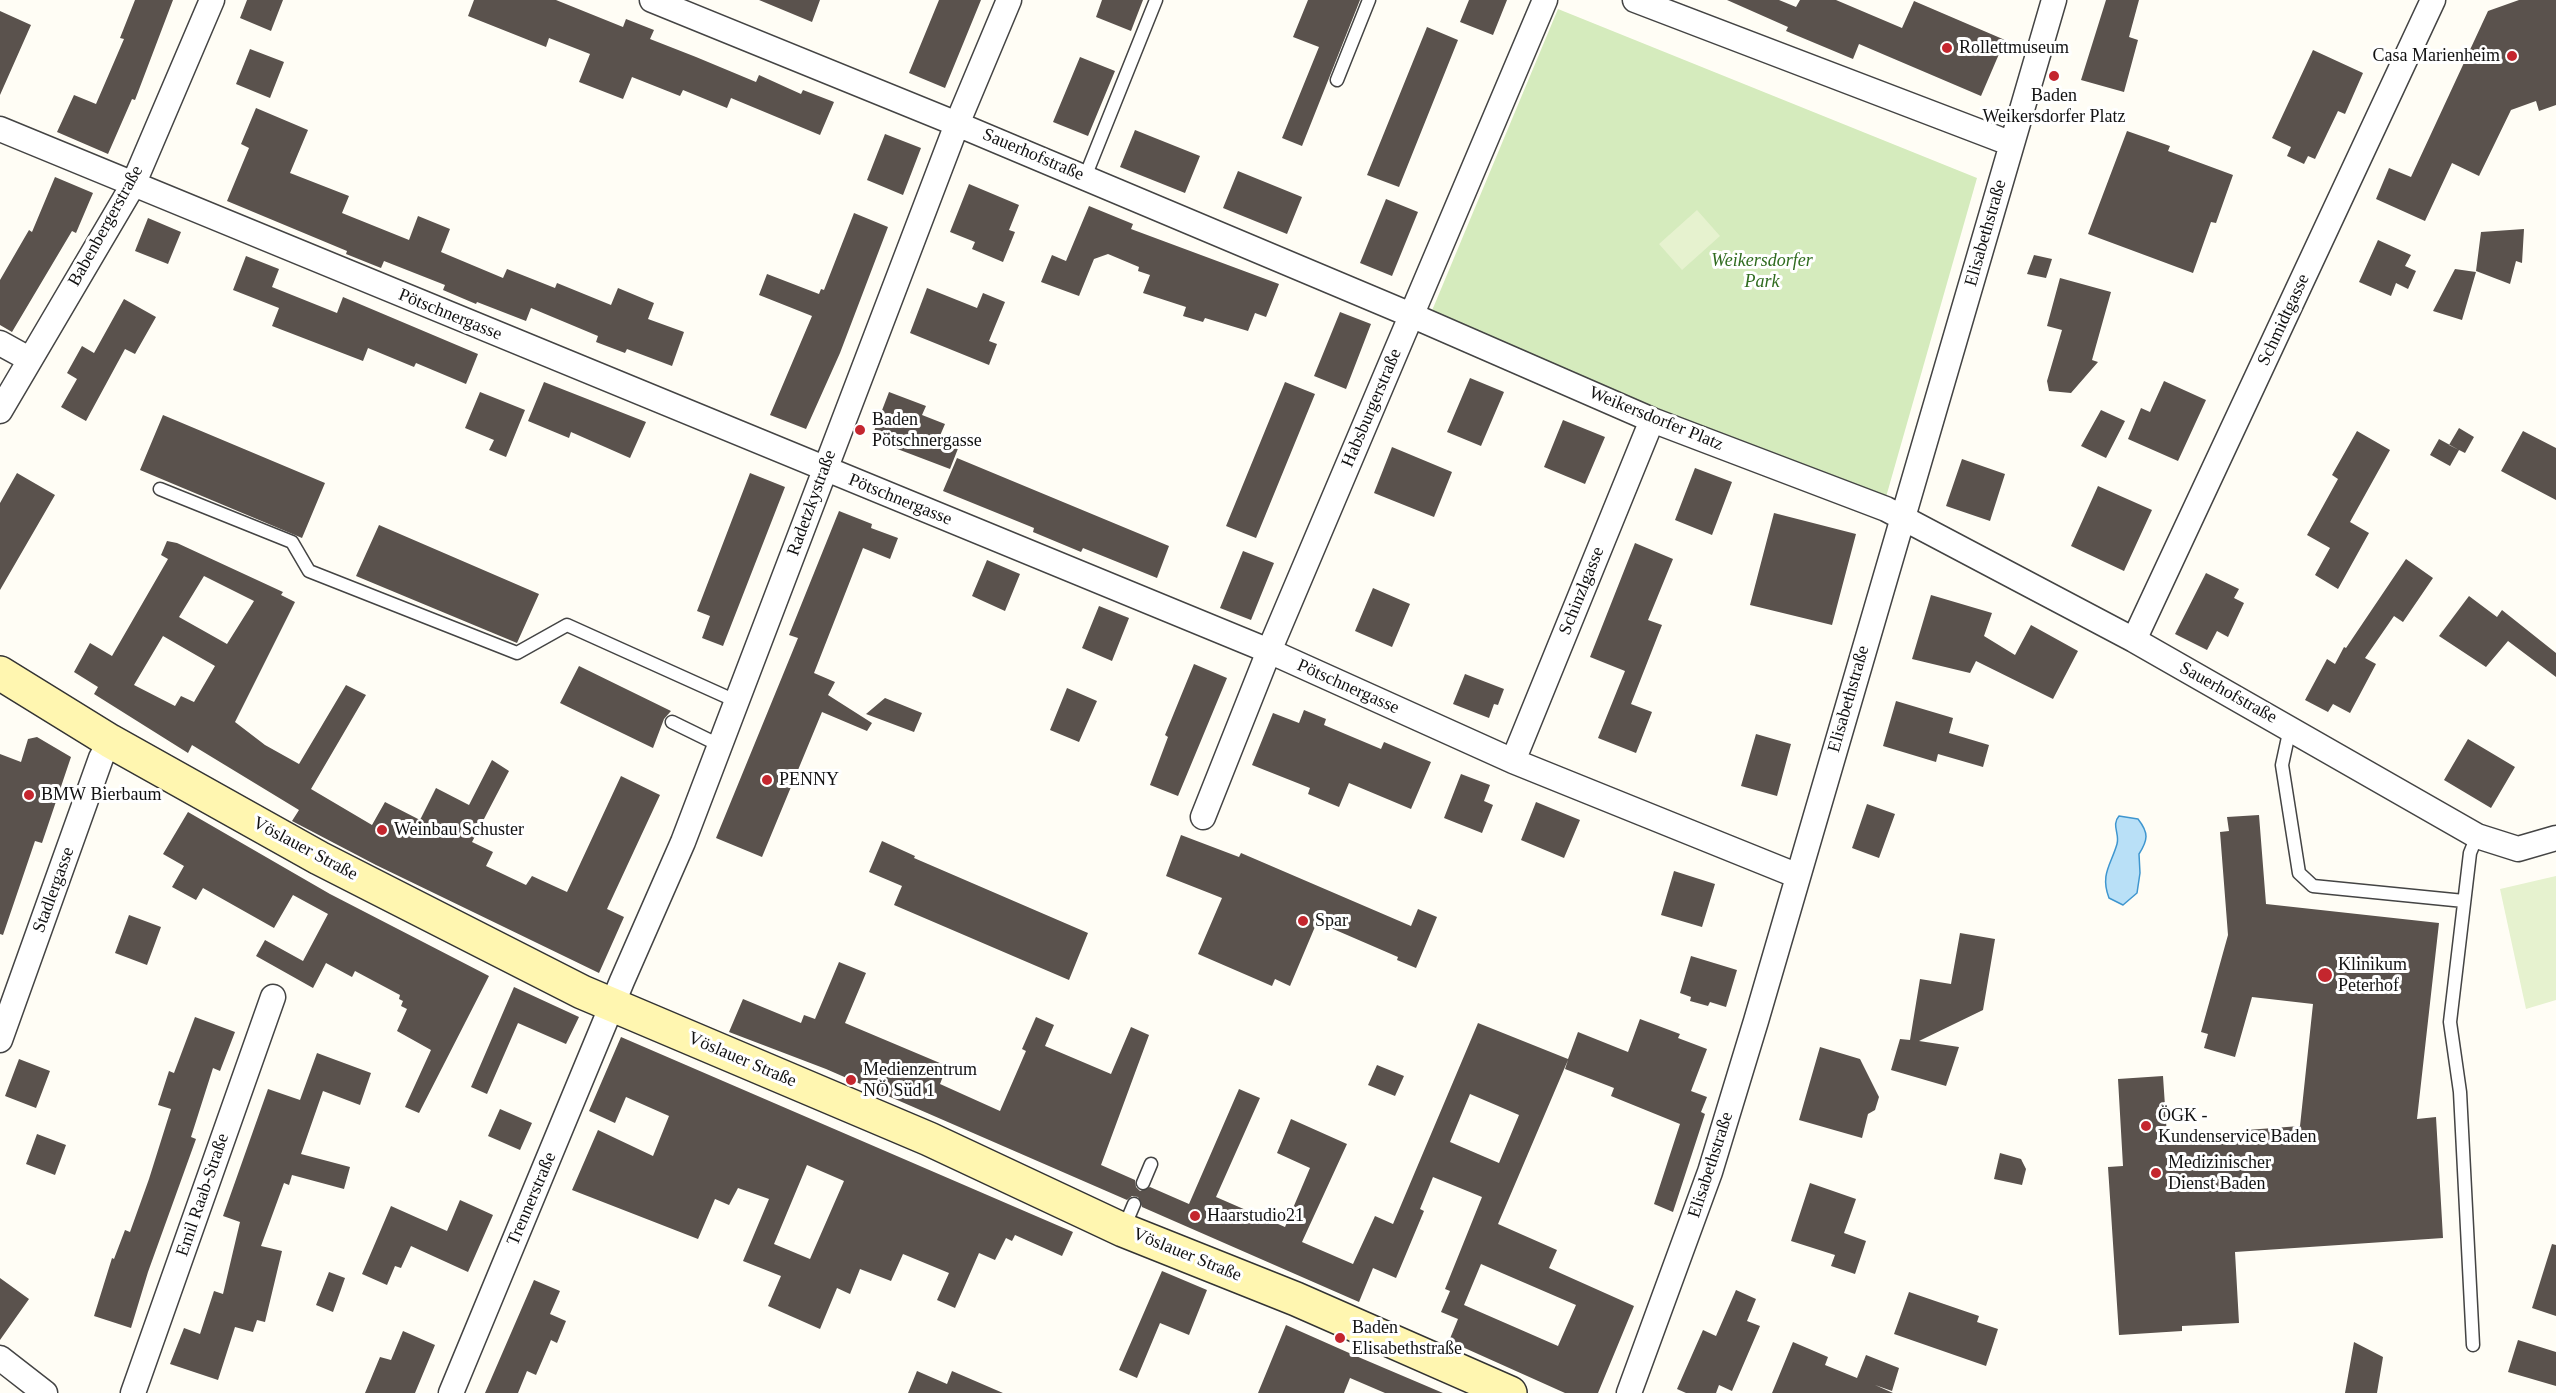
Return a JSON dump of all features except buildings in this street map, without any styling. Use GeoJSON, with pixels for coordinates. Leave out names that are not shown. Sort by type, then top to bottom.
{"type":"FeatureCollection","features":[{"type":"Feature","properties":{"kind":"street","name":"Babenbergerstraße"},"geometry":{"type":"LineString","coordinates":[[0,411],[133,185],[212,0]]}},
{"type":"Feature","properties":{"kind":"street","name":"Sauerhofstraße"},"geometry":{"type":"LineString","coordinates":[[652,0],[1085,177],[1411,315]]}},
{"type":"Feature","properties":{"kind":"street","name":"Radetzkystraße"},"geometry":{"type":"LineString","coordinates":[[612,1005],[683,842],[721,746],[824,469],[957,124],[1009,0]]}},
{"type":"Feature","properties":{"kind":"street","name":"Habsburgerstraße"},"geometry":{"type":"LineString","coordinates":[[1203,817],[1269,651],[1545,0]]}},
{"type":"Feature","properties":{"kind":"street"},"geometry":{"type":"LineString","coordinates":[[1635,0],[2012,144]]}},
{"type":"Feature","properties":{"kind":"street","name":"Elisabethstraße"},"geometry":{"type":"LineString","coordinates":[[1629,1393],[1710,1172],[2054,0]]}},
{"type":"Feature","properties":{"kind":"street","name":"Schmidtgasse"},"geometry":{"type":"LineString","coordinates":[[2134,640],[2433,0]]}},
{"type":"Feature","properties":{"kind":"street","name":"Pötschnergasse"},"geometry":{"type":"LineString","coordinates":[[0,129],[1269,651],[1513,761],[1798,876]]}},
{"type":"Feature","properties":{"kind":"street","name":"Weikersdorfer Platz"},"geometry":{"type":"LineString","coordinates":[[1411,315],[1652,420],[1874,504],[1903,518]]}},
{"type":"Feature","properties":{"kind":"street"},"geometry":{"type":"LineString","coordinates":[[0,343],[29,359]]}},
{"type":"Feature","properties":{"kind":"street","name":"Schinzlgasse"},"geometry":{"type":"LineString","coordinates":[[1513,761],[1652,420]]}},
{"type":"Feature","properties":{"kind":"street","name":"Sauerhofstraße"},"geometry":{"type":"LineString","coordinates":[[1903,518],[2134,640],[2477,836],[2518,849],[2556,838]]}},
{"type":"Feature","properties":{"kind":"street","name":"Vöslauer Straße"},"geometry":{"type":"LineString","coordinates":[[0,673],[110,741],[319,858],[582,992],[929,1139],[1129,1217],[1296,1299],[1510,1393]]}},
{"type":"Feature","properties":{"kind":"street","name":"Stadlergasse"},"geometry":{"type":"LineString","coordinates":[[0,1040],[101,758],[110,741]]}},
{"type":"Feature","properties":{"kind":"street","name":"Emil Raab-Straße"},"geometry":{"type":"LineString","coordinates":[[133,1393],[273,997]]}},
{"type":"Feature","properties":{"kind":"street","name":"Trennerstraße"},"geometry":{"type":"LineString","coordinates":[[451,1393],[612,1005]]}},
{"type":"Feature","properties":{"kind":"street"},"geometry":{"type":"LineString","coordinates":[[0,1358],[45,1393]]}},
{"type":"Feature","properties":{"kind":"lane"},"geometry":{"type":"LineString","coordinates":[[1085,177],[1156,0]]}},
{"type":"Feature","properties":{"kind":"lane"},"geometry":{"type":"LineString","coordinates":[[1337,80],[1369,0]]}},
{"type":"Feature","properties":{"kind":"lane"},"geometry":{"type":"LineString","coordinates":[[160,489],[292,542],[309,571],[517,653],[567,626],[738,702]]}},
{"type":"Feature","properties":{"kind":"lane"},"geometry":{"type":"LineString","coordinates":[[672,722],[721,746]]}},
{"type":"Feature","properties":{"kind":"lane"},"geometry":{"type":"LineString","coordinates":[[2290,728],[2282,765],[2299,873],[2313,886],[2464,901]]}},
{"type":"Feature","properties":{"kind":"lane"},"geometry":{"type":"LineString","coordinates":[[2474,1345],[2460,1092],[2450,1022],[2470,853],[2477,836]]}},
{"type":"Feature","properties":{"kind":"lane"},"geometry":{"type":"LineString","coordinates":[[1143,1183],[1151,1164]]}},
{"type":"Feature","properties":{"kind":"green space","name":"Weikersdorfer Park"},"geometry":{"type":"Polygon","coordinates":[[[1558,9],[1977,178],[1884,504],[1431,313],[1558,9]]]}},
{"type":"Feature","properties":{"kind":"green space"},"geometry":{"type":"Polygon","coordinates":[[[1697,210],[1720,236],[1682,270],[1659,244],[1697,210]]]}},
{"type":"Feature","properties":{"kind":"green space"},"geometry":{"type":"Polygon","coordinates":[[[2556,876],[2556,1000],[2526,1009],[2500,889],[2556,876]]]}},
{"type":"Feature","properties":{"kind":"water"},"geometry":{"type":"Polygon","coordinates":[[[2119,816],[2138,819],[2146,833],[2144,845],[2139,854],[2140,873],[2137,893],[2123,905],[2109,898],[2106,882],[2107,870],[2117,844],[2116,823],[2119,816]]]}},
{"type":"Feature","properties":{"kind":"place","name":"Rollettmuseum"},"geometry":{"type":"Point","coordinates":[1947,48]}},
{"type":"Feature","properties":{"kind":"place","name":"Casa Marienheim"},"geometry":{"type":"Point","coordinates":[2512,56]}},
{"type":"Feature","properties":{"kind":"place","name":"Baden Weikersdorfer Platz"},"geometry":{"type":"Point","coordinates":[2054,76]}},
{"type":"Feature","properties":{"kind":"place","name":"Baden Pötschnergasse"},"geometry":{"type":"Point","coordinates":[860,430]}},
{"type":"Feature","properties":{"kind":"place","name":"PENNY"},"geometry":{"type":"Point","coordinates":[767,780]}},
{"type":"Feature","properties":{"kind":"place","name":"BMW Bierbaum"},"geometry":{"type":"Point","coordinates":[29,795]}},
{"type":"Feature","properties":{"kind":"place","name":"Weinbau Schuster"},"geometry":{"type":"Point","coordinates":[382,830]}},
{"type":"Feature","properties":{"kind":"place","name":"Spar"},"geometry":{"type":"Point","coordinates":[1303,921]}},
{"type":"Feature","properties":{"kind":"place","name":"Klinikum Peterhof"},"geometry":{"type":"Point","coordinates":[2325,975]}},
{"type":"Feature","properties":{"kind":"place","name":"Medienzentrum NÖ Süd 1"},"geometry":{"type":"Point","coordinates":[851,1080]}},
{"type":"Feature","properties":{"kind":"place","name":"ÖGK - Kundenservice Baden"},"geometry":{"type":"Point","coordinates":[2146,1126]}},
{"type":"Feature","properties":{"kind":"place","name":"Medizinischer Dienst Baden"},"geometry":{"type":"Point","coordinates":[2156,1173]}},
{"type":"Feature","properties":{"kind":"place","name":"Haarstudio21"},"geometry":{"type":"Point","coordinates":[1195,1216]}},
{"type":"Feature","properties":{"kind":"place","name":"Baden Elisabethstraße"},"geometry":{"type":"Point","coordinates":[1340,1338]}}]}
